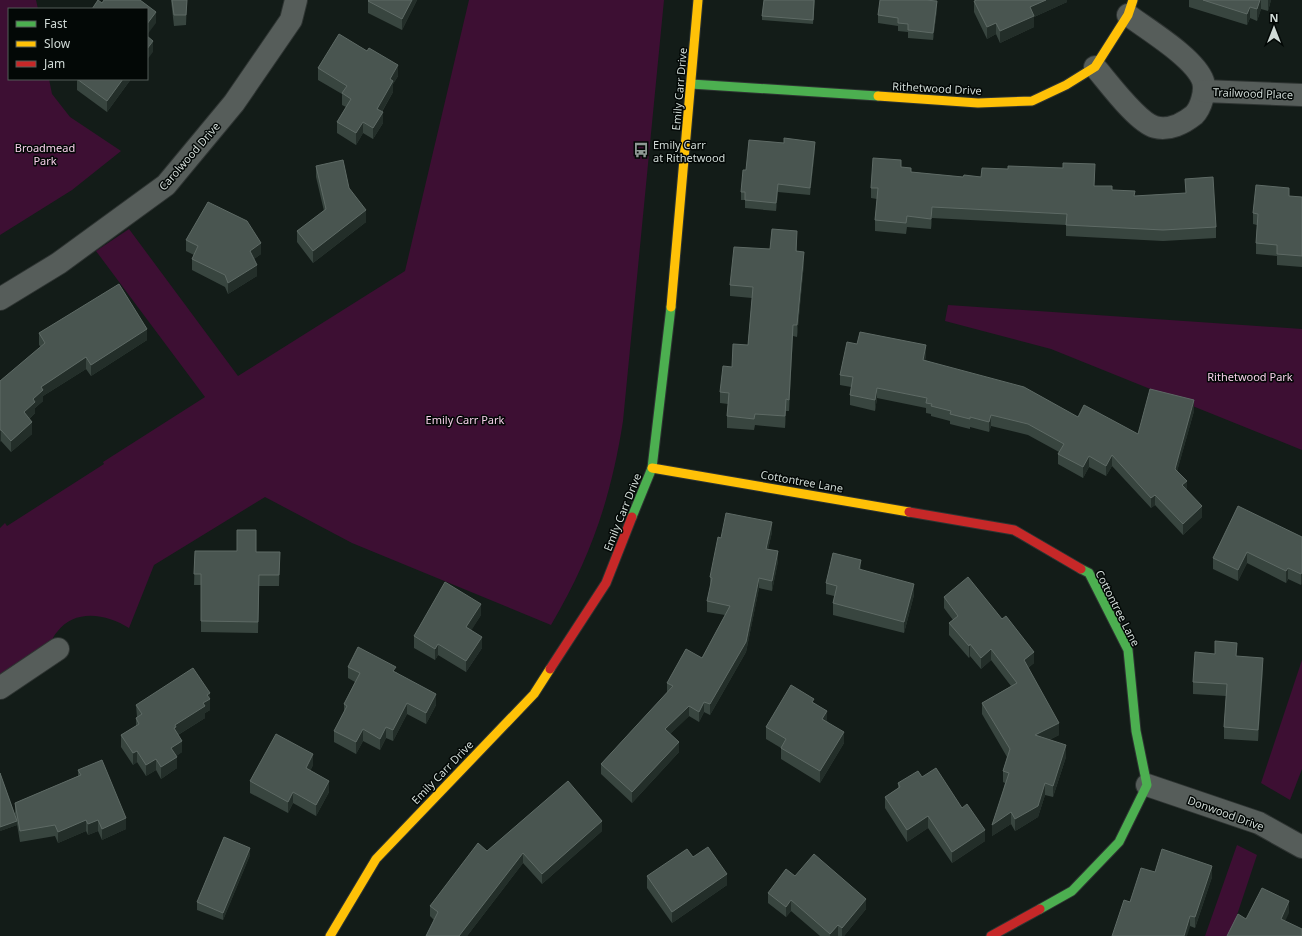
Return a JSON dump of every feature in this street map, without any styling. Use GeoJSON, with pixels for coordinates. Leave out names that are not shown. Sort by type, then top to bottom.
{"type":"FeatureCollection","features":[{"type":"Feature","properties":{"kind":"street","name":"Carolwood Drive"},"geometry":{"type":"LineString","coordinates":[[0,299],[59,263],[166,185],[234,104],[291,20],[296,0]]}},
{"type":"Feature","properties":{"kind":"street","name":"Emily Carr Drive"},"geometry":{"type":"LineString","coordinates":[[330,936],[376,859],[534,694],[606,583],[652,468],[669,326],[692,84],[698,0]]}},
{"type":"Feature","properties":{"kind":"street","name":"Rithetwood Drive"},"geometry":{"type":"LineString","coordinates":[[692,84],[978,103],[1032,102],[1066,85],[1095,67],[1130,7]]}},
{"type":"Feature","properties":{"kind":"street","name":"Trailwood Place"},"geometry":{"type":"LineString","coordinates":[[1095,67],[1139,119],[1155,127],[1171,127],[1187,121],[1199,110],[1204,91],[1203,81],[1189,60],[1130,7]]}},
{"type":"Feature","properties":{"kind":"street","name":"Trailwood Place"},"geometry":{"type":"LineString","coordinates":[[1204,91],[1302,95]]}},
{"type":"Feature","properties":{"kind":"street","name":"Cottontree Lane"},"geometry":{"type":"LineString","coordinates":[[652,468],[1014,530],[1089,573],[1128,650],[1136,731],[1147,786]]}},
{"type":"Feature","properties":{"kind":"street"},"geometry":{"type":"LineString","coordinates":[[0,688],[58,649]]}},
{"type":"Feature","properties":{"kind":"street","name":"Donwood Drive"},"geometry":{"type":"LineString","coordinates":[[1147,786],[1259,823],[1302,847]]}},
{"type":"Feature","properties":{"kind":"street"},"geometry":{"type":"LineString","coordinates":[[991,936],[1072,891],[1119,842],[1147,786]]}},
{"type":"Feature","properties":{"kind":"green space","name":"Broadmead Park"},"geometry":{"type":"Polygon","coordinates":[[[0,0],[36,0],[38,8],[8,8],[8,80],[49,80],[52,94],[70,117],[121,151],[72,190],[0,235],[0,0]]]}},
{"type":"Feature","properties":{"kind":"green space","name":"Emily Carr Park"},"geometry":{"type":"Polygon","coordinates":[[[469,0],[664,0],[623,421],[618,449],[598,526],[577,575],[551,625],[352,543],[265,497],[154,565],[129,628],[111,619],[101,617],[82,616],[73,619],[64,624],[57,632],[46,650],[0,686],[0,528],[5,523],[7,526],[104,464],[103,462],[205,397],[96,251],[129,229],[238,376],[405,271],[469,0]]]}},
{"type":"Feature","properties":{"kind":"green space","name":"Rithetwood Park"},"geometry":{"type":"Polygon","coordinates":[[[948,305],[1302,329],[1302,450],[1051,349],[945,321],[948,305]]]}},
{"type":"Feature","properties":{"kind":"green space"},"geometry":{"type":"Polygon","coordinates":[[[1302,660],[1302,769],[1290,800],[1261,783],[1302,660]]]}},
{"type":"Feature","properties":{"kind":"green space"},"geometry":{"type":"Polygon","coordinates":[[[1237,845],[1257,855],[1230,936],[1205,936],[1237,845]]]}},
{"type":"Feature","properties":{"kind":"building"},"geometry":{"type":"Polygon","coordinates":[[[98,0],[102,3],[104,0],[140,0],[156,12],[148,23],[148,8],[93,8],[98,0]]]}},
{"type":"Feature","properties":{"kind":"building"},"geometry":{"type":"Polygon","coordinates":[[[172,0],[187,0],[186,15],[174,15],[172,0]]]}},
{"type":"Feature","properties":{"kind":"building"},"geometry":{"type":"Polygon","coordinates":[[[412,0],[402,19],[368,1],[412,0]]]}},
{"type":"Feature","properties":{"kind":"building"},"geometry":{"type":"Polygon","coordinates":[[[764,0],[814,0],[813,20],[762,16],[764,0]]]}},
{"type":"Feature","properties":{"kind":"building"},"geometry":{"type":"Polygon","coordinates":[[[880,0],[937,1],[933,33],[908,30],[908,24],[898,23],[898,18],[878,15],[880,0]]]}},
{"type":"Feature","properties":{"kind":"building"},"geometry":{"type":"Polygon","coordinates":[[[1046,0],[1030,7],[1034,16],[1000,31],[996,23],[987,27],[974,1],[1046,0]]]}},
{"type":"Feature","properties":{"kind":"building"},"geometry":{"type":"Polygon","coordinates":[[[1203,0],[1260,0],[1257,9],[1250,7],[1247,14],[1203,0]]]}},
{"type":"Feature","properties":{"kind":"building"},"geometry":{"type":"Polygon","coordinates":[[[339,34],[367,51],[369,48],[398,65],[390,79],[393,81],[377,109],[383,112],[373,128],[363,122],[356,133],[337,122],[351,99],[342,93],[347,86],[318,68],[339,34]]]}},
{"type":"Feature","properties":{"kind":"building"},"geometry":{"type":"Polygon","coordinates":[[[148,37],[153,41],[148,48],[148,37]]]}},
{"type":"Feature","properties":{"kind":"building"},"geometry":{"type":"Polygon","coordinates":[[[78,80],[122,80],[107,101],[78,80]]]}},
{"type":"Feature","properties":{"kind":"building"},"geometry":{"type":"Polygon","coordinates":[[[784,138],[815,142],[810,188],[778,184],[776,203],[745,200],[745,192],[741,192],[743,170],[746,170],[749,140],[784,143],[784,138]]]}},
{"type":"Feature","properties":{"kind":"building"},"geometry":{"type":"Polygon","coordinates":[[[873,158],[901,160],[901,167],[911,168],[911,172],[963,177],[964,175],[981,177],[982,168],[1008,169],[1008,166],[1063,168],[1063,163],[1095,164],[1094,186],[1112,186],[1112,190],[1135,191],[1134,196],[1186,193],[1185,179],[1213,177],[1216,227],[1163,230],[1066,225],[1067,214],[932,207],[931,219],[907,216],[906,223],[875,220],[878,188],[871,188],[873,158]]]}},
{"type":"Feature","properties":{"kind":"building"},"geometry":{"type":"Polygon","coordinates":[[[343,160],[349,188],[366,210],[313,251],[297,231],[326,209],[316,166],[343,160]]]}},
{"type":"Feature","properties":{"kind":"building"},"geometry":{"type":"Polygon","coordinates":[[[1256,185],[1289,188],[1289,196],[1302,197],[1302,256],[1277,254],[1277,245],[1256,243],[1258,214],[1253,213],[1256,185]]]}},
{"type":"Feature","properties":{"kind":"building"},"geometry":{"type":"Polygon","coordinates":[[[208,202],[247,221],[261,243],[250,251],[257,265],[228,283],[225,275],[192,259],[198,246],[186,240],[208,202]]]}},
{"type":"Feature","properties":{"kind":"building"},"geometry":{"type":"Polygon","coordinates":[[[772,229],[797,231],[796,251],[804,252],[797,325],[793,325],[789,400],[786,399],[785,416],[755,414],[754,419],[727,416],[729,393],[720,392],[723,366],[732,367],[733,344],[748,345],[753,287],[730,285],[734,247],[770,249],[772,229]]]}},
{"type":"Feature","properties":{"kind":"building"},"geometry":{"type":"Polygon","coordinates":[[[119,284],[147,329],[91,365],[86,357],[41,387],[43,390],[33,399],[35,402],[24,412],[32,422],[11,441],[0,430],[0,381],[45,343],[39,333],[119,284]]]}},
{"type":"Feature","properties":{"kind":"building"},"geometry":{"type":"Polygon","coordinates":[[[860,332],[926,345],[923,360],[1024,387],[1078,417],[1084,405],[1138,434],[1150,389],[1194,400],[1175,469],[1187,481],[1182,485],[1202,506],[1183,524],[1155,495],[1151,498],[1112,455],[1106,466],[1089,456],[1083,467],[1058,454],[1064,444],[1028,424],[991,415],[989,422],[970,417],[970,419],[950,414],[951,411],[931,406],[932,404],[926,403],[927,398],[877,388],[875,400],[850,395],[853,377],[840,375],[847,342],[857,344],[860,332]]]}},
{"type":"Feature","properties":{"kind":"building"},"geometry":{"type":"Polygon","coordinates":[[[1238,506],[1302,537],[1301,574],[1288,568],[1286,571],[1247,552],[1238,570],[1213,558],[1238,506]]]}},
{"type":"Feature","properties":{"kind":"building"},"geometry":{"type":"Polygon","coordinates":[[[726,513],[772,522],[766,549],[778,551],[772,581],[759,578],[746,642],[710,704],[704,702],[699,712],[689,706],[665,729],[679,742],[632,792],[601,764],[673,686],[667,683],[686,649],[702,658],[730,606],[707,601],[718,537],[721,538],[726,513]]]}},
{"type":"Feature","properties":{"kind":"building"},"geometry":{"type":"Polygon","coordinates":[[[237,530],[256,530],[256,552],[280,552],[279,575],[259,575],[258,622],[201,621],[201,574],[194,574],[195,551],[237,551],[237,530]]]}},
{"type":"Feature","properties":{"kind":"building"},"geometry":{"type":"Polygon","coordinates":[[[833,553],[861,560],[859,569],[914,584],[904,622],[833,603],[837,586],[826,583],[833,553]]]}},
{"type":"Feature","properties":{"kind":"building"},"geometry":{"type":"Polygon","coordinates":[[[968,577],[1002,619],[1006,616],[1034,652],[1024,660],[1059,723],[1035,735],[1066,745],[1053,786],[1045,783],[1038,806],[1015,819],[1011,812],[992,825],[1009,773],[1003,771],[1010,749],[982,703],[1017,683],[991,649],[981,658],[970,644],[969,646],[949,623],[958,616],[944,597],[968,577]]]}},
{"type":"Feature","properties":{"kind":"building"},"geometry":{"type":"Polygon","coordinates":[[[445,582],[481,604],[466,627],[482,637],[466,661],[438,644],[435,649],[414,636],[445,582]]]}},
{"type":"Feature","properties":{"kind":"building"},"geometry":{"type":"Polygon","coordinates":[[[1215,641],[1237,643],[1236,656],[1263,658],[1258,730],[1224,727],[1227,684],[1193,682],[1195,652],[1215,654],[1215,641]]]}},
{"type":"Feature","properties":{"kind":"building"},"geometry":{"type":"Polygon","coordinates":[[[358,647],[396,667],[393,671],[436,694],[426,713],[407,703],[393,730],[386,727],[380,739],[363,729],[356,742],[334,731],[347,706],[344,704],[360,673],[348,667],[358,647]]]}},
{"type":"Feature","properties":{"kind":"building"},"geometry":{"type":"Polygon","coordinates":[[[193,668],[210,693],[207,695],[210,699],[203,703],[205,706],[175,725],[176,727],[174,728],[182,741],[171,748],[177,757],[161,767],[156,759],[146,765],[137,751],[133,753],[121,735],[139,724],[136,718],[142,714],[136,705],[193,668]]]}},
{"type":"Feature","properties":{"kind":"building"},"geometry":{"type":"Polygon","coordinates":[[[791,685],[814,699],[812,702],[827,711],[822,719],[844,732],[820,771],[781,748],[786,739],[766,727],[791,685]]]}},
{"type":"Feature","properties":{"kind":"building"},"geometry":{"type":"Polygon","coordinates":[[[276,734],[313,754],[306,768],[329,781],[316,805],[293,792],[288,802],[250,781],[276,734]]]}},
{"type":"Feature","properties":{"kind":"building"},"geometry":{"type":"Polygon","coordinates":[[[102,760],[126,818],[102,829],[98,820],[88,824],[86,820],[58,832],[55,825],[20,831],[15,803],[81,775],[78,770],[102,760]]]}},
{"type":"Feature","properties":{"kind":"building"},"geometry":{"type":"Polygon","coordinates":[[[936,768],[962,808],[967,804],[985,830],[952,852],[928,816],[907,830],[885,797],[900,787],[898,783],[918,771],[922,777],[936,768]]]}},
{"type":"Feature","properties":{"kind":"building"},"geometry":{"type":"Polygon","coordinates":[[[0,773],[17,821],[0,827],[0,773]]]}},
{"type":"Feature","properties":{"kind":"building"},"geometry":{"type":"Polygon","coordinates":[[[568,781],[602,821],[542,874],[523,853],[459,936],[426,936],[438,912],[430,906],[478,843],[487,851],[568,781]]]}},
{"type":"Feature","properties":{"kind":"building"},"geometry":{"type":"Polygon","coordinates":[[[224,837],[250,848],[223,913],[197,902],[224,837]]]}},
{"type":"Feature","properties":{"kind":"building"},"geometry":{"type":"Polygon","coordinates":[[[708,847],[727,874],[672,912],[647,876],[687,849],[693,857],[708,847]]]}},
{"type":"Feature","properties":{"kind":"building"},"geometry":{"type":"Polygon","coordinates":[[[1162,849],[1212,866],[1195,917],[1190,916],[1184,936],[1112,936],[1124,900],[1130,902],[1141,868],[1155,872],[1162,849]]]}},
{"type":"Feature","properties":{"kind":"building"},"geometry":{"type":"Polygon","coordinates":[[[814,854],[866,899],[842,928],[838,925],[830,934],[791,900],[786,907],[768,893],[786,869],[795,876],[814,854]]]}},
{"type":"Feature","properties":{"kind":"building"},"geometry":{"type":"Polygon","coordinates":[[[1262,888],[1289,901],[1281,919],[1302,929],[1302,936],[1227,936],[1238,914],[1246,919],[1262,888]]]}},
{"type":"Feature","properties":{"kind":"traffic: fast"},"geometry":{"type":"LineString","coordinates":[[691,84],[878,96]]}},
{"type":"Feature","properties":{"kind":"traffic: fast"},"geometry":{"type":"LineString","coordinates":[[632,517],[652,468],[671,307]]}},
{"type":"Feature","properties":{"kind":"traffic: fast"},"geometry":{"type":"LineString","coordinates":[[1040,909],[1072,891],[1119,842],[1147,785],[1136,731],[1128,650],[1089,573],[1081,569]]}},
{"type":"Feature","properties":{"kind":"traffic: slow"},"geometry":{"type":"LineString","coordinates":[[671,307],[698,0]]}},
{"type":"Feature","properties":{"kind":"traffic: slow"},"geometry":{"type":"LineString","coordinates":[[878,96],[978,103],[1032,101],[1066,85],[1095,67],[1128,15],[1133,0]]}},
{"type":"Feature","properties":{"kind":"traffic: slow"},"geometry":{"type":"LineString","coordinates":[[652,468],[909,512]]}},
{"type":"Feature","properties":{"kind":"traffic: slow"},"geometry":{"type":"LineString","coordinates":[[330,936],[376,859],[534,694],[550,669]]}},
{"type":"Feature","properties":{"kind":"traffic: jam"},"geometry":{"type":"LineString","coordinates":[[909,512],[1014,530],[1081,569]]}},
{"type":"Feature","properties":{"kind":"traffic: jam"},"geometry":{"type":"LineString","coordinates":[[550,669],[606,583],[632,517]]}},
{"type":"Feature","properties":{"kind":"traffic: jam"},"geometry":{"type":"LineString","coordinates":[[991,936],[1040,909]]}},
{"type":"Feature","properties":{"kind":"place","name":"Emily Carr at Rithetwood"},"geometry":{"type":"Point","coordinates":[641,150]}}]}
